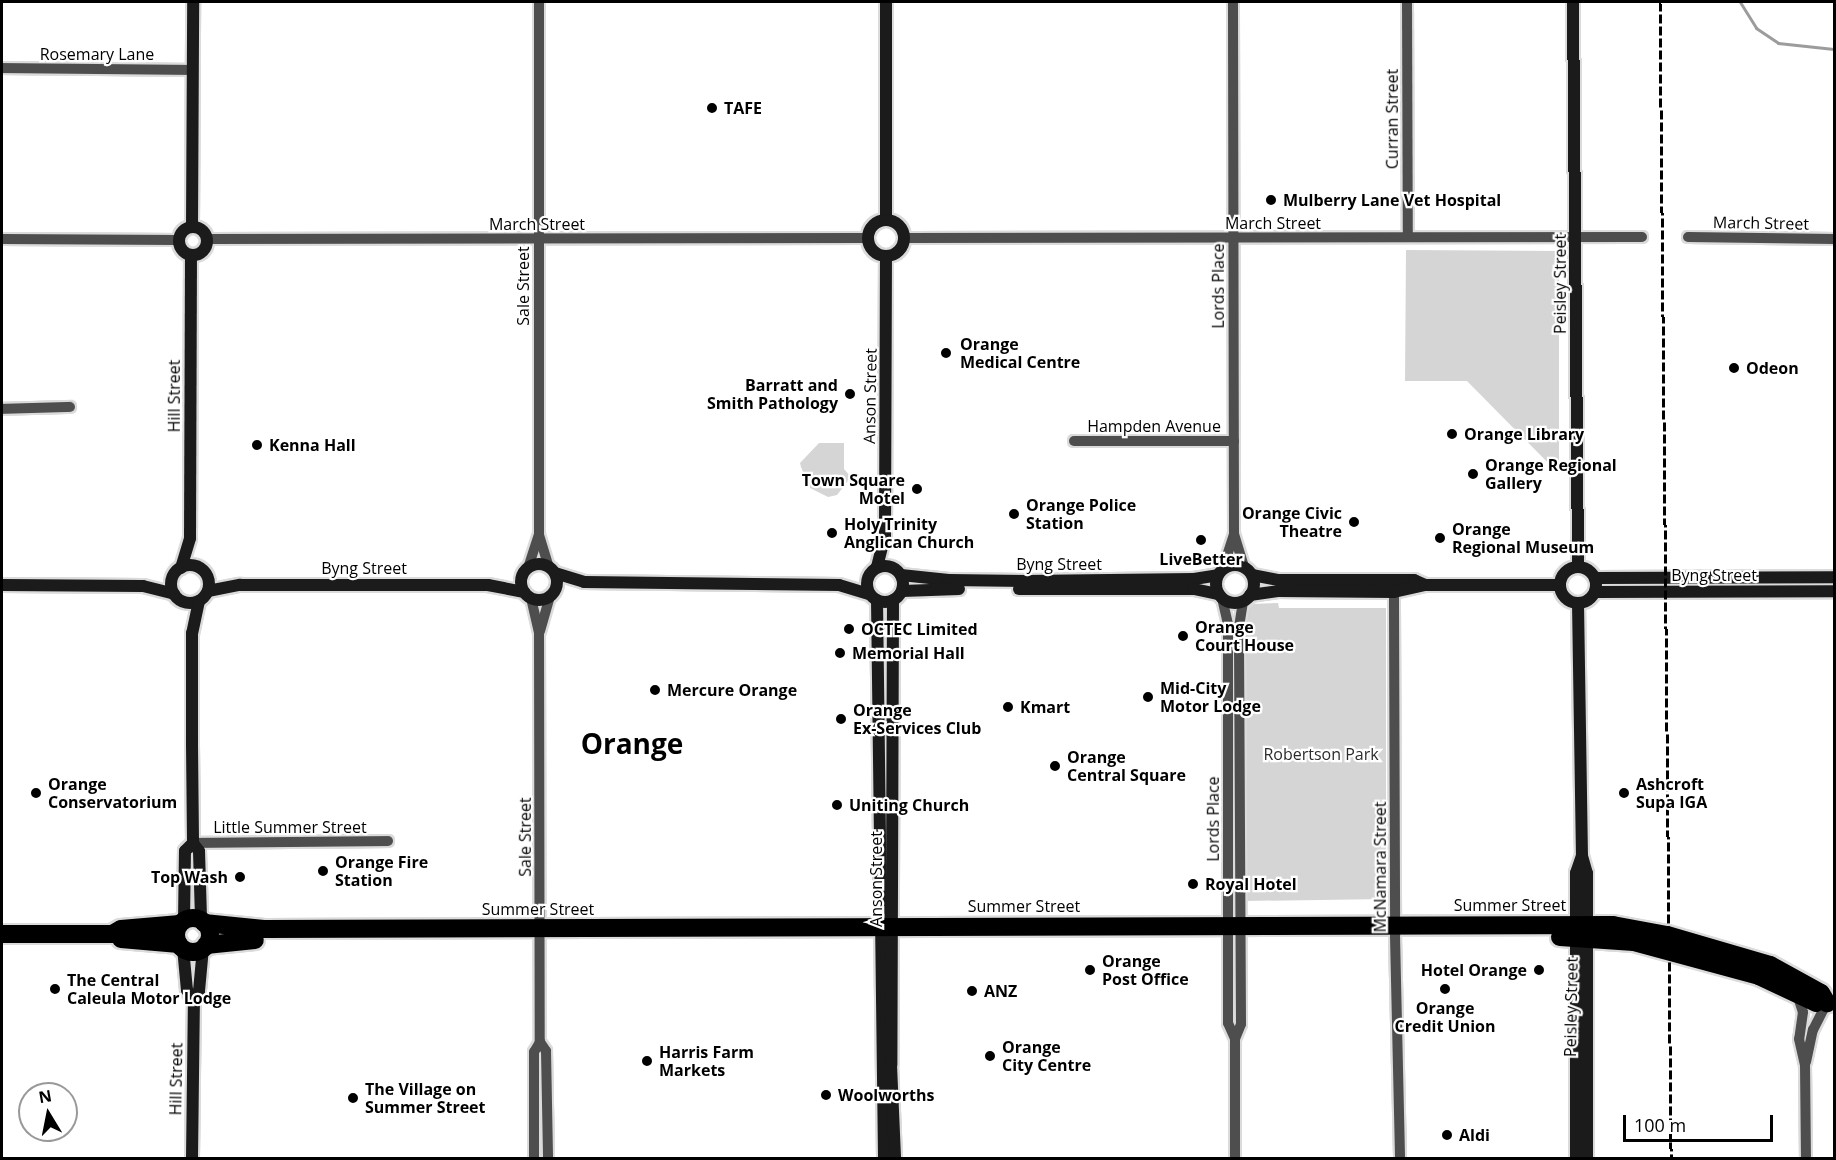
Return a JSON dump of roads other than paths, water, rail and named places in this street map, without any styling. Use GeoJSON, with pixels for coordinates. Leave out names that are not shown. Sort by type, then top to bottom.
{"type":"FeatureCollection","features":[{"type":"Feature","properties":{"kind":"highway","name":"Summer Street"},"geometry":{"type":"LineString","coordinates":[[2,934],[112,934],[121,929],[192,922],[243,928],[540,934]]}},
{"type":"Feature","properties":{"kind":"highway"},"geometry":{"type":"LineString","coordinates":[[192,922],[210,936],[205,947],[194,952],[181,946],[176,933],[192,922]]}},
{"type":"Feature","properties":{"kind":"highway","name":"Summer Street"},"geometry":{"type":"LineString","coordinates":[[205,947],[255,940],[540,934],[1648,930],[1770,965],[1821,993],[1831,1005]]}},
{"type":"Feature","properties":{"kind":"highway","name":"Summer Street"},"geometry":{"type":"LineString","coordinates":[[1582,931],[1634,942],[1759,976],[1816,1002],[1831,1005]]}},
{"type":"Feature","properties":{"kind":"highway","name":"Summer Street"},"geometry":{"type":"LineString","coordinates":[[112,934],[121,939],[181,946]]}},
{"type":"Feature","properties":{"kind":"street"},"geometry":{"type":"LineString","coordinates":[[192,227],[193,2]]}},
{"type":"Feature","properties":{"kind":"street","name":"Sale Street"},"geometry":{"type":"LineString","coordinates":[[539,2],[539,535],[552,570]]}},
{"type":"Feature","properties":{"kind":"street"},"geometry":{"type":"LineString","coordinates":[[886,2],[886,220]]}},
{"type":"Feature","properties":{"kind":"street","name":"Lords Place"},"geometry":{"type":"LineString","coordinates":[[1221,571],[1234,534],[1233,2]]}},
{"type":"Feature","properties":{"kind":"street","name":"Curran Street"},"geometry":{"type":"LineString","coordinates":[[1407,2],[1408,237]]}},
{"type":"Feature","properties":{"kind":"street","name":"Peisley Street"},"geometry":{"type":"LineString","coordinates":[[1574,2],[1578,567]]}},
{"type":"Feature","properties":{"kind":"street","name":"Rosemary Lane"},"geometry":{"type":"LineString","coordinates":[[2,68],[192,70]]}},
{"type":"Feature","properties":{"kind":"street"},"geometry":{"type":"LineString","coordinates":[[886,220],[901,228],[904,238],[901,249],[886,257],[871,249],[867,238],[871,227],[886,220]]}},
{"type":"Feature","properties":{"kind":"street"},"geometry":{"type":"LineString","coordinates":[[192,227],[202,230],[207,239],[204,249],[191,255],[181,250],[178,240],[183,231],[192,227]]}},
{"type":"Feature","properties":{"kind":"street","name":"March Street"},"geometry":{"type":"LineString","coordinates":[[904,238],[1642,237]]}},
{"type":"Feature","properties":{"kind":"street","name":"March Street"},"geometry":{"type":"LineString","coordinates":[[1688,237],[1834,239]]}},
{"type":"Feature","properties":{"kind":"street","name":"March Street"},"geometry":{"type":"LineString","coordinates":[[207,239],[867,238]]}},
{"type":"Feature","properties":{"kind":"street"},"geometry":{"type":"LineString","coordinates":[[2,239],[178,240]]}},
{"type":"Feature","properties":{"kind":"street","name":"Hill Street"},"geometry":{"type":"LineString","coordinates":[[191,255],[190,537],[202,571],[203,596]]}},
{"type":"Feature","properties":{"kind":"street","name":"Anson Street"},"geometry":{"type":"LineString","coordinates":[[884,1158],[887,932],[898,595],[897,571],[885,536],[886,257]]}},
{"type":"Feature","properties":{"kind":"street"},"geometry":{"type":"LineString","coordinates":[[2,409],[70,407]]}},
{"type":"Feature","properties":{"kind":"street","name":"Hampden Avenue"},"geometry":{"type":"LineString","coordinates":[[1074,441],[1233,441]]}},
{"type":"Feature","properties":{"kind":"street","name":"Lords Place"},"geometry":{"type":"LineString","coordinates":[[1234,534],[1248,571]]}},
{"type":"Feature","properties":{"kind":"street","name":"Sale Street"},"geometry":{"type":"LineString","coordinates":[[525,572],[539,535]]}},
{"type":"Feature","properties":{"kind":"street","name":"Anson Street"},"geometry":{"type":"LineString","coordinates":[[885,536],[872,571],[896,1158]]}},
{"type":"Feature","properties":{"kind":"street","name":"Hill Street"},"geometry":{"type":"LineString","coordinates":[[178,597],[177,572],[190,537]]}},
{"type":"Feature","properties":{"kind":"street","name":"Byng Street"},"geometry":{"type":"LineString","coordinates":[[488,585],[525,572],[538,564],[552,570]]}},
{"type":"Feature","properties":{"kind":"street"},"geometry":{"type":"LineString","coordinates":[[1578,567],[1588,570],[1595,578],[1594,592],[1588,600],[1578,603],[1563,595],[1560,585],[1564,574],[1578,567]]}},
{"type":"Feature","properties":{"kind":"street"},"geometry":{"type":"LineString","coordinates":[[584,582],[553,593],[552,570],[584,582],[839,585],[873,597]]}},
{"type":"Feature","properties":{"kind":"street"},"geometry":{"type":"LineString","coordinates":[[144,586],[177,572],[202,571]]}},
{"type":"Feature","properties":{"kind":"street","name":"Byng Street"},"geometry":{"type":"LineString","coordinates":[[202,571],[240,585]]}},
{"type":"Feature","properties":{"kind":"street"},"geometry":{"type":"LineString","coordinates":[[839,585],[872,571]]}},
{"type":"Feature","properties":{"kind":"street","name":"Byng Street"},"geometry":{"type":"LineString","coordinates":[[872,571],[897,571],[949,580],[1026,581],[1194,579],[1221,571],[1248,571]]}},
{"type":"Feature","properties":{"kind":"street"},"geometry":{"type":"LineString","coordinates":[[1220,596],[1221,571]]}},
{"type":"Feature","properties":{"kind":"street"},"geometry":{"type":"LineString","coordinates":[[1425,585],[1406,580],[1278,580],[1248,571],[1247,598],[1278,591],[1394,592],[1425,585],[1560,585]]}},
{"type":"Feature","properties":{"kind":"street"},"geometry":{"type":"LineString","coordinates":[[525,572],[527,595]]}},
{"type":"Feature","properties":{"kind":"street","name":"Byng Street"},"geometry":{"type":"LineString","coordinates":[[1595,578],[1834,577]]}},
{"type":"Feature","properties":{"kind":"street"},"geometry":{"type":"LineString","coordinates":[[1394,592],[1406,580]]}},
{"type":"Feature","properties":{"kind":"street"},"geometry":{"type":"LineString","coordinates":[[2,585],[144,586],[178,597],[192,633]]}},
{"type":"Feature","properties":{"kind":"street","name":"Byng Street"},"geometry":{"type":"LineString","coordinates":[[178,597],[203,596],[240,585],[488,585],[527,595],[553,593]]}},
{"type":"Feature","properties":{"kind":"street","name":"Byng Street"},"geometry":{"type":"LineString","coordinates":[[873,597],[1194,589],[1220,596],[1232,603],[1247,598]]}},
{"type":"Feature","properties":{"kind":"street","name":"Byng Street"},"geometry":{"type":"LineString","coordinates":[[1594,592],[1834,591]]}},
{"type":"Feature","properties":{"kind":"street","name":"McNamara Street"},"geometry":{"type":"LineString","coordinates":[[1394,592],[1394,930],[1400,1158]]}},
{"type":"Feature","properties":{"kind":"street","name":"Sale Street"},"geometry":{"type":"LineString","coordinates":[[539,632],[553,593]]}},
{"type":"Feature","properties":{"kind":"street","name":"Sale Street"},"geometry":{"type":"LineString","coordinates":[[527,595],[539,632],[540,1042],[534,1052],[534,1158]]}},
{"type":"Feature","properties":{"kind":"street"},"geometry":{"type":"LineString","coordinates":[[192,922],[185,851],[193,843],[192,633],[203,596]]}},
{"type":"Feature","properties":{"kind":"street","name":"Lords Place"},"geometry":{"type":"LineString","coordinates":[[1220,596],[1228,625],[1234,931]]}},
{"type":"Feature","properties":{"kind":"street","name":"Lords Place"},"geometry":{"type":"LineString","coordinates":[[1235,1158],[1235,1039],[1228,1023],[1234,931],[1239,627],[1247,598]]}},
{"type":"Feature","properties":{"kind":"street","name":"Peisley Street"},"geometry":{"type":"LineString","coordinates":[[1578,603],[1582,856],[1576,873],[1582,931],[1587,1158]]}},
{"type":"Feature","properties":{"kind":"street","name":"Little Summer Street"},"geometry":{"type":"LineString","coordinates":[[193,843],[388,841]]}},
{"type":"Feature","properties":{"kind":"street","name":"Peisley Street"},"geometry":{"type":"LineString","coordinates":[[1576,1158],[1582,931]]}},
{"type":"Feature","properties":{"kind":"street","name":"Hill Street"},"geometry":{"type":"LineString","coordinates":[[181,946],[187,990],[194,1001]]}},
{"type":"Feature","properties":{"kind":"street","name":"Hill Street"},"geometry":{"type":"LineString","coordinates":[[192,1158],[194,1001],[199,991],[205,947]]}},
{"type":"Feature","properties":{"kind":"street"},"geometry":{"type":"LineString","coordinates":[[1796,992],[1803,1012],[1799,1039],[1805,1065],[1806,1158]]}},
{"type":"Feature","properties":{"kind":"street"},"geometry":{"type":"LineString","coordinates":[[1805,1065],[1813,1030],[1831,1005]]}},
{"type":"Feature","properties":{"kind":"street","name":"Sale Street"},"geometry":{"type":"LineString","coordinates":[[540,1042],[546,1051],[548,1158]]}},
{"type":"Feature","properties":{"kind":"waterway"},"geometry":{"type":"LineString","coordinates":[[1740,2],[1756,28],[1778,43],[1834,49]]}},
{"type":"Feature","properties":{"kind":"railway"},"geometry":{"type":"LineString","coordinates":[[1660,2],[1671,1158]]}},
{"type":"Feature","properties":{"kind":"place","name":"TAFE"},"geometry":{"type":"Point","coordinates":[712,108]}},
{"type":"Feature","properties":{"kind":"place","name":"Mulberry Lane Vet Hospital"},"geometry":{"type":"Point","coordinates":[1271,200]}},
{"type":"Feature","properties":{"kind":"place","name":"Orange Medical Centre"},"geometry":{"type":"Point","coordinates":[946,353]}},
{"type":"Feature","properties":{"kind":"place","name":"Odeon"},"geometry":{"type":"Point","coordinates":[1734,368]}},
{"type":"Feature","properties":{"kind":"place","name":"Barratt and Smith Pathology"},"geometry":{"type":"Point","coordinates":[850,394]}},
{"type":"Feature","properties":{"kind":"place","name":"Orange Library"},"geometry":{"type":"Point","coordinates":[1452,434]}},
{"type":"Feature","properties":{"kind":"place","name":"Kenna Hall"},"geometry":{"type":"Point","coordinates":[257,445]}},
{"type":"Feature","properties":{"kind":"place","name":"Orange Regional Gallery"},"geometry":{"type":"Point","coordinates":[1473,474]}},
{"type":"Feature","properties":{"kind":"place","name":"Town Square Motel"},"geometry":{"type":"Point","coordinates":[917,489]}},
{"type":"Feature","properties":{"kind":"place","name":"Orange Police Station"},"geometry":{"type":"Point","coordinates":[1014,514]}},
{"type":"Feature","properties":{"kind":"place","name":"Orange Civic Theatre"},"geometry":{"type":"Point","coordinates":[1354,522]}},
{"type":"Feature","properties":{"kind":"place","name":"Holy Trinity Anglican Church"},"geometry":{"type":"Point","coordinates":[832,533]}},
{"type":"Feature","properties":{"kind":"place","name":"Orange Regional Museum"},"geometry":{"type":"Point","coordinates":[1440,538]}},
{"type":"Feature","properties":{"kind":"place","name":"LiveBetter"},"geometry":{"type":"Point","coordinates":[1201,540]}},
{"type":"Feature","properties":{"kind":"place","name":"OCTEC Limited"},"geometry":{"type":"Point","coordinates":[849,629]}},
{"type":"Feature","properties":{"kind":"place","name":"Orange Court House"},"geometry":{"type":"Point","coordinates":[1183,636]}},
{"type":"Feature","properties":{"kind":"place","name":"Memorial Hall"},"geometry":{"type":"Point","coordinates":[840,653]}},
{"type":"Feature","properties":{"kind":"place","name":"Mercure Orange"},"geometry":{"type":"Point","coordinates":[655,690]}},
{"type":"Feature","properties":{"kind":"place","name":"Mid-City Motor Lodge"},"geometry":{"type":"Point","coordinates":[1148,697]}},
{"type":"Feature","properties":{"kind":"place","name":"Kmart"},"geometry":{"type":"Point","coordinates":[1008,707]}},
{"type":"Feature","properties":{"kind":"place","name":"Orange Ex-Services Club"},"geometry":{"type":"Point","coordinates":[841,719]}},
{"type":"Feature","properties":{"kind":"place","name":"Orange Central Square"},"geometry":{"type":"Point","coordinates":[1055,766]}},
{"type":"Feature","properties":{"kind":"place","name":"Orange Conservatorium"},"geometry":{"type":"Point","coordinates":[36,793]}},
{"type":"Feature","properties":{"kind":"place","name":"Ashcroft Supa IGA"},"geometry":{"type":"Point","coordinates":[1624,793]}},
{"type":"Feature","properties":{"kind":"place","name":"Uniting Church"},"geometry":{"type":"Point","coordinates":[837,805]}},
{"type":"Feature","properties":{"kind":"place","name":"Orange Fire Station"},"geometry":{"type":"Point","coordinates":[323,871]}},
{"type":"Feature","properties":{"kind":"place","name":"Top Wash"},"geometry":{"type":"Point","coordinates":[240,877]}},
{"type":"Feature","properties":{"kind":"place","name":"Royal Hotel"},"geometry":{"type":"Point","coordinates":[1193,884]}},
{"type":"Feature","properties":{"kind":"place","name":"Orange Post Office"},"geometry":{"type":"Point","coordinates":[1090,970]}},
{"type":"Feature","properties":{"kind":"place","name":"Hotel Orange"},"geometry":{"type":"Point","coordinates":[1539,970]}},
{"type":"Feature","properties":{"kind":"place","name":"The Central Caleula Motor Lodge"},"geometry":{"type":"Point","coordinates":[55,989]}},
{"type":"Feature","properties":{"kind":"place","name":"Orange Credit Union"},"geometry":{"type":"Point","coordinates":[1445,989]}},
{"type":"Feature","properties":{"kind":"place","name":"ANZ"},"geometry":{"type":"Point","coordinates":[972,991]}},
{"type":"Feature","properties":{"kind":"place","name":"Orange City Centre"},"geometry":{"type":"Point","coordinates":[990,1056]}},
{"type":"Feature","properties":{"kind":"place","name":"Harris Farm Markets"},"geometry":{"type":"Point","coordinates":[647,1061]}},
{"type":"Feature","properties":{"kind":"place","name":"Woolworths"},"geometry":{"type":"Point","coordinates":[826,1095]}},
{"type":"Feature","properties":{"kind":"place","name":"The Village on Summer Street"},"geometry":{"type":"Point","coordinates":[353,1098]}},
{"type":"Feature","properties":{"kind":"place","name":"Aldi"},"geometry":{"type":"Point","coordinates":[1447,1135]}},
{"type":"Feature","properties":{"kind":"district","name":"Orange"},"geometry":{"type":"Point","coordinates":[632,743]}},
{"type":"Feature","properties":{"kind":"park label","name":"Robertson Park"},"geometry":{"type":"Point","coordinates":[1321,754]}}]}
